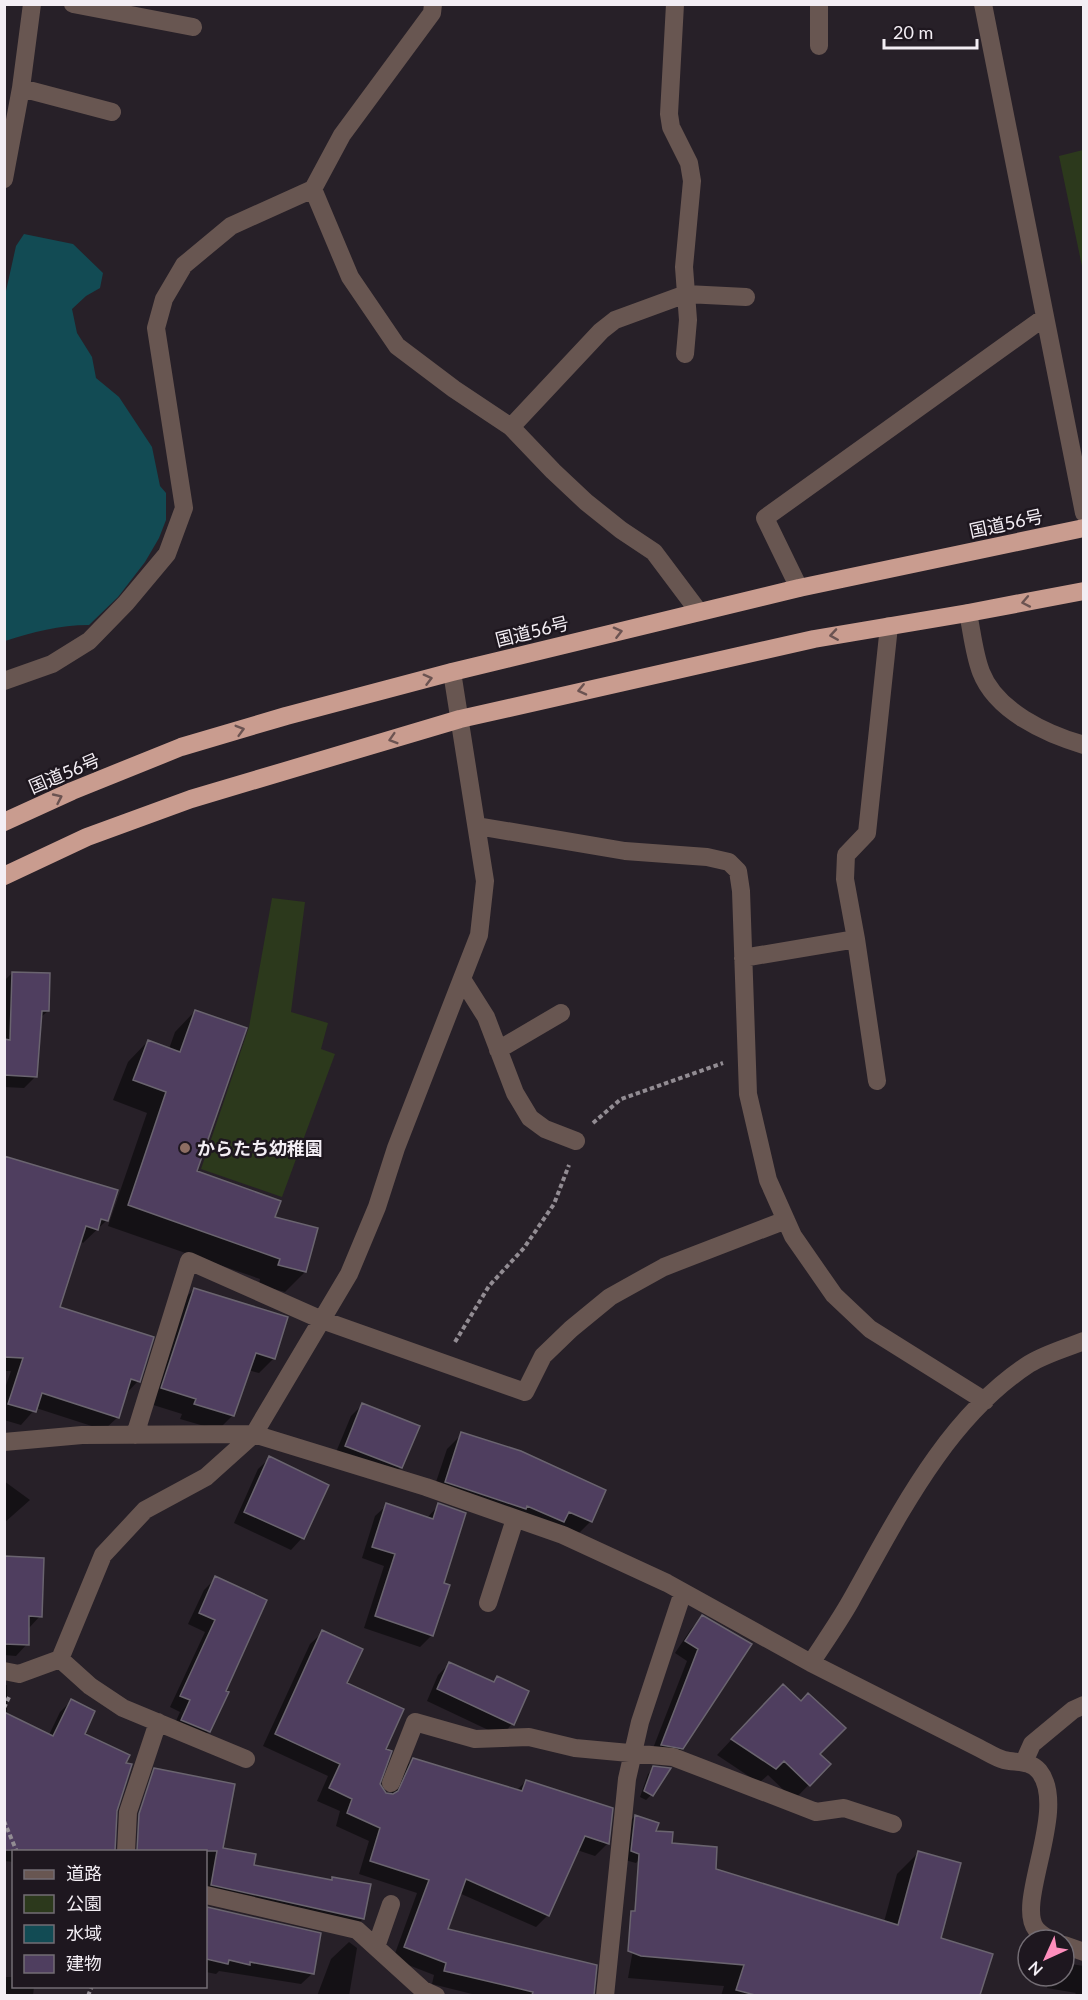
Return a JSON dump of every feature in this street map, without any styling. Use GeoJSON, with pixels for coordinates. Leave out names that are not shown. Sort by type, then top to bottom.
{"type":"FeatureCollection","features":[{"type":"Feature","properties":{"kind":"highway","name":"国道56号"},"geometry":{"type":"LineString","coordinates":[[4,822],[72,791],[181,747],[286,716],[452,672],[799,588],[1083,528]]}},
{"type":"Feature","properties":{"kind":"highway"},"geometry":{"type":"LineString","coordinates":[[4,876],[87,837],[191,799],[460,719],[814,639],[1083,591]]}},
{"type":"Feature","properties":{"kind":"street"},"geometry":{"type":"LineString","coordinates":[[4,179],[8,143],[21,88],[32,4]]}},
{"type":"Feature","properties":{"kind":"street"},"geometry":{"type":"LineString","coordinates":[[73,4],[193,27]]}},
{"type":"Feature","properties":{"kind":"street"},"geometry":{"type":"LineString","coordinates":[[4,681],[52,664],[89,641],[126,603],[167,554],[184,508],[156,328],[164,299],[184,265],[231,226],[313,189],[342,135],[432,13],[433,4]]}},
{"type":"Feature","properties":{"kind":"street"},"geometry":{"type":"LineString","coordinates":[[675,4],[669,114],[671,127],[689,163],[692,181],[684,267],[688,320],[685,354]]}},
{"type":"Feature","properties":{"kind":"street"},"geometry":{"type":"LineString","coordinates":[[819,4],[819,46]]}},
{"type":"Feature","properties":{"kind":"street"},"geometry":{"type":"LineString","coordinates":[[983,4],[1083,513]]}},
{"type":"Feature","properties":{"kind":"street"},"geometry":{"type":"LineString","coordinates":[[21,88],[112,112]]}},
{"type":"Feature","properties":{"kind":"street"},"geometry":{"type":"LineString","coordinates":[[313,189],[350,277],[397,346],[454,389],[511,427],[586,502],[621,530],[654,552],[699,612]]}},
{"type":"Feature","properties":{"kind":"street"},"geometry":{"type":"LineString","coordinates":[[511,427],[601,331],[615,320],[686,294],[746,297]]}},
{"type":"Feature","properties":{"kind":"street"},"geometry":{"type":"LineString","coordinates":[[799,588],[765,518],[1045,317]]}},
{"type":"Feature","properties":{"kind":"street"},"geometry":{"type":"LineString","coordinates":[[968,613],[981,672],[998,700],[1017,716],[1071,742],[1083,745]]}},
{"type":"Feature","properties":{"kind":"street"},"geometry":{"type":"LineString","coordinates":[[877,1082],[845,879],[846,855],[867,833],[889,626]]}},
{"type":"Feature","properties":{"kind":"street"},"geometry":{"type":"LineString","coordinates":[[4,1671],[19,1674],[60,1659],[103,1555],[145,1510],[206,1478],[254,1434],[349,1274],[479,935],[485,881],[452,672]]}},
{"type":"Feature","properties":{"kind":"street"},"geometry":{"type":"LineString","coordinates":[[477,826],[624,851],[707,857],[729,862],[738,871],[741,891],[748,1094],[768,1180],[793,1236],[834,1295],[870,1329],[985,1401]]}},
{"type":"Feature","properties":{"kind":"street"},"geometry":{"type":"LineString","coordinates":[[743,958],[856,939]]}},
{"type":"Feature","properties":{"kind":"street"},"geometry":{"type":"LineString","coordinates":[[462,979],[486,1017],[515,1093],[530,1118],[545,1129],[576,1141]]}},
{"type":"Feature","properties":{"kind":"street"},"geometry":{"type":"LineString","coordinates":[[498,1050],[561,1013]]}},
{"type":"Feature","properties":{"kind":"street"},"geometry":{"type":"LineString","coordinates":[[135,1435],[189,1261],[322,1320],[525,1392],[543,1356],[610,1297],[664,1267],[786,1220]]}},
{"type":"Feature","properties":{"kind":"street"},"geometry":{"type":"LineString","coordinates":[[811,1663],[849,1604],[922,1475],[972,1414],[1008,1379],[1032,1362],[1083,1341]]}},
{"type":"Feature","properties":{"kind":"street"},"geometry":{"type":"LineString","coordinates":[[4,1442],[82,1435],[254,1434],[426,1487],[563,1535],[683,1592],[811,1663],[1004,1760],[1024,1762],[1038,1771],[1046,1787],[1048,1814],[1030,1911],[1035,1928]]}},
{"type":"Feature","properties":{"kind":"street"},"geometry":{"type":"LineString","coordinates":[[488,1603],[515,1519]]}},
{"type":"Feature","properties":{"kind":"street"},"geometry":{"type":"LineString","coordinates":[[605,1995],[627,1779],[640,1722],[683,1592]]}},
{"type":"Feature","properties":{"kind":"street"},"geometry":{"type":"LineString","coordinates":[[60,1659],[90,1686],[123,1708],[246,1759]]}},
{"type":"Feature","properties":{"kind":"street"},"geometry":{"type":"LineString","coordinates":[[1024,1762],[1032,1744],[1083,1705]]}},
{"type":"Feature","properties":{"kind":"street"},"geometry":{"type":"LineString","coordinates":[[126,1850],[128,1812],[158,1722]]}},
{"type":"Feature","properties":{"kind":"street"},"geometry":{"type":"LineString","coordinates":[[391,1783],[415,1722],[475,1739],[529,1737],[575,1748],[673,1757],[816,1812],[844,1808],[893,1824]]}},
{"type":"Feature","properties":{"kind":"street"},"geometry":{"type":"LineString","coordinates":[[207,1895],[357,1930],[423,1990],[436,1995]]}},
{"type":"Feature","properties":{"kind":"street"},"geometry":{"type":"LineString","coordinates":[[376,1947],[391,1904]]}},
{"type":"Feature","properties":{"kind":"path"},"geometry":{"type":"LineString","coordinates":[[442,1363],[489,1286],[524,1248],[554,1204],[566,1177],[576,1141],[595,1120],[621,1099],[746,1054]]}},
{"type":"Feature","properties":{"kind":"path"},"geometry":{"type":"LineString","coordinates":[[4,1821],[17,1850]]}},
{"type":"Feature","properties":{"kind":"green space"},"geometry":{"type":"Polygon","coordinates":[[[1084,150],[1083,271],[1059,156],[1084,150]]]}},
{"type":"Feature","properties":{"kind":"green space"},"geometry":{"type":"Polygon","coordinates":[[[272,898],[305,902],[291,1012],[328,1023],[321,1049],[335,1054],[282,1197],[201,1169],[249,1027],[272,898]]]}},
{"type":"Feature","properties":{"kind":"water"},"geometry":{"type":"Polygon","coordinates":[[[24,234],[73,244],[103,273],[100,288],[86,296],[72,309],[77,333],[92,357],[96,378],[119,397],[152,447],[160,486],[166,493],[166,520],[145,562],[118,597],[89,625],[46,630],[5,641],[4,300],[16,246],[24,234]]]}},
{"type":"Feature","properties":{"kind":"building"},"geometry":{"type":"Polygon","coordinates":[[[12,972],[50,973],[49,1011],[42,1011],[37,1077],[4,1075],[4,1039],[10,1040],[12,972]]]}},
{"type":"Feature","properties":{"kind":"building"},"geometry":{"type":"Polygon","coordinates":[[[195,1010],[247,1028],[197,1171],[281,1201],[275,1217],[318,1228],[306,1272],[278,1265],[280,1259],[128,1205],[166,1092],[133,1080],[148,1040],[180,1052],[195,1010]]]}},
{"type":"Feature","properties":{"kind":"building"},"geometry":{"type":"Polygon","coordinates":[[[4,1156],[118,1190],[108,1221],[101,1219],[98,1230],[86,1226],[60,1307],[154,1337],[140,1382],[131,1379],[119,1418],[42,1393],[36,1412],[8,1404],[23,1358],[4,1357],[4,1156]]]}},
{"type":"Feature","properties":{"kind":"building"},"geometry":{"type":"Polygon","coordinates":[[[194,1288],[288,1317],[275,1359],[256,1353],[234,1416],[194,1404],[196,1399],[161,1388],[194,1288]]]}},
{"type":"Feature","properties":{"kind":"building"},"geometry":{"type":"Polygon","coordinates":[[[362,1403],[420,1426],[402,1468],[345,1446],[362,1403]]]}},
{"type":"Feature","properties":{"kind":"building"},"geometry":{"type":"Polygon","coordinates":[[[461,1432],[521,1451],[606,1490],[592,1522],[569,1512],[564,1522],[527,1506],[526,1509],[445,1482],[461,1432]]]}},
{"type":"Feature","properties":{"kind":"building"},"geometry":{"type":"Polygon","coordinates":[[[269,1456],[329,1485],[304,1539],[244,1512],[269,1456]]]}},
{"type":"Feature","properties":{"kind":"building"},"geometry":{"type":"Polygon","coordinates":[[[386,1503],[433,1519],[438,1503],[466,1513],[444,1583],[450,1585],[433,1636],[375,1616],[395,1554],[372,1547],[386,1503]]]}},
{"type":"Feature","properties":{"kind":"building"},"geometry":{"type":"Polygon","coordinates":[[[4,1556],[44,1558],[42,1617],[29,1616],[29,1645],[4,1644],[4,1556]]]}},
{"type":"Feature","properties":{"kind":"building"},"geometry":{"type":"Polygon","coordinates":[[[215,1576],[267,1600],[210,1732],[181,1720],[190,1700],[180,1696],[215,1620],[199,1613],[215,1576]]]}},
{"type":"Feature","properties":{"kind":"building"},"geometry":{"type":"Polygon","coordinates":[[[702,1615],[752,1644],[683,1749],[661,1745],[698,1649],[685,1641],[702,1615]]]}},
{"type":"Feature","properties":{"kind":"building"},"geometry":{"type":"Polygon","coordinates":[[[322,1630],[363,1649],[347,1683],[404,1709],[386,1749],[392,1751],[380,1784],[386,1793],[393,1794],[398,1791],[413,1758],[522,1791],[526,1780],[613,1808],[609,1844],[585,1836],[549,1916],[466,1879],[448,1929],[597,1965],[594,1995],[532,1995],[533,1992],[444,1971],[446,1963],[404,1947],[429,1880],[370,1861],[380,1828],[347,1813],[352,1799],[329,1788],[340,1764],[275,1734],[322,1630]]]}},
{"type":"Feature","properties":{"kind":"building"},"geometry":{"type":"Polygon","coordinates":[[[449,1662],[494,1682],[497,1676],[529,1691],[514,1725],[437,1689],[449,1662]]]}},
{"type":"Feature","properties":{"kind":"building"},"geometry":{"type":"Polygon","coordinates":[[[783,1684],[801,1701],[808,1693],[846,1728],[820,1754],[831,1764],[810,1786],[784,1761],[776,1769],[731,1739],[783,1684]]]}},
{"type":"Feature","properties":{"kind":"building"},"geometry":{"type":"Polygon","coordinates":[[[71,1699],[95,1711],[85,1734],[130,1755],[126,1763],[132,1764],[117,1811],[115,1850],[4,1850],[4,1712],[53,1736],[71,1699]]]}},
{"type":"Feature","properties":{"kind":"building"},"geometry":{"type":"Polygon","coordinates":[[[653,1766],[671,1768],[653,1796],[644,1791],[653,1766]]]}},
{"type":"Feature","properties":{"kind":"building"},"geometry":{"type":"Polygon","coordinates":[[[154,1768],[235,1784],[223,1848],[256,1854],[254,1865],[332,1880],[332,1877],[371,1884],[364,1919],[211,1885],[217,1851],[137,1850],[139,1814],[154,1768]]]}},
{"type":"Feature","properties":{"kind":"building"},"geometry":{"type":"Polygon","coordinates":[[[635,1815],[659,1823],[656,1831],[673,1832],[672,1843],[717,1847],[716,1869],[898,1925],[918,1851],[961,1863],[941,1938],[993,1954],[980,1995],[755,1995],[736,1990],[744,1965],[641,1956],[628,1951],[631,1911],[635,1911],[639,1854],[631,1851],[635,1815]]]}},
{"type":"Feature","properties":{"kind":"building"},"geometry":{"type":"Polygon","coordinates":[[[207,1907],[321,1933],[314,1974],[250,1962],[250,1965],[229,1960],[228,1964],[207,1959],[207,1907]]]}},
{"type":"Feature","properties":{"kind":"place","name":"からたち幼稚園"},"geometry":{"type":"Point","coordinates":[185,1148]}}]}
